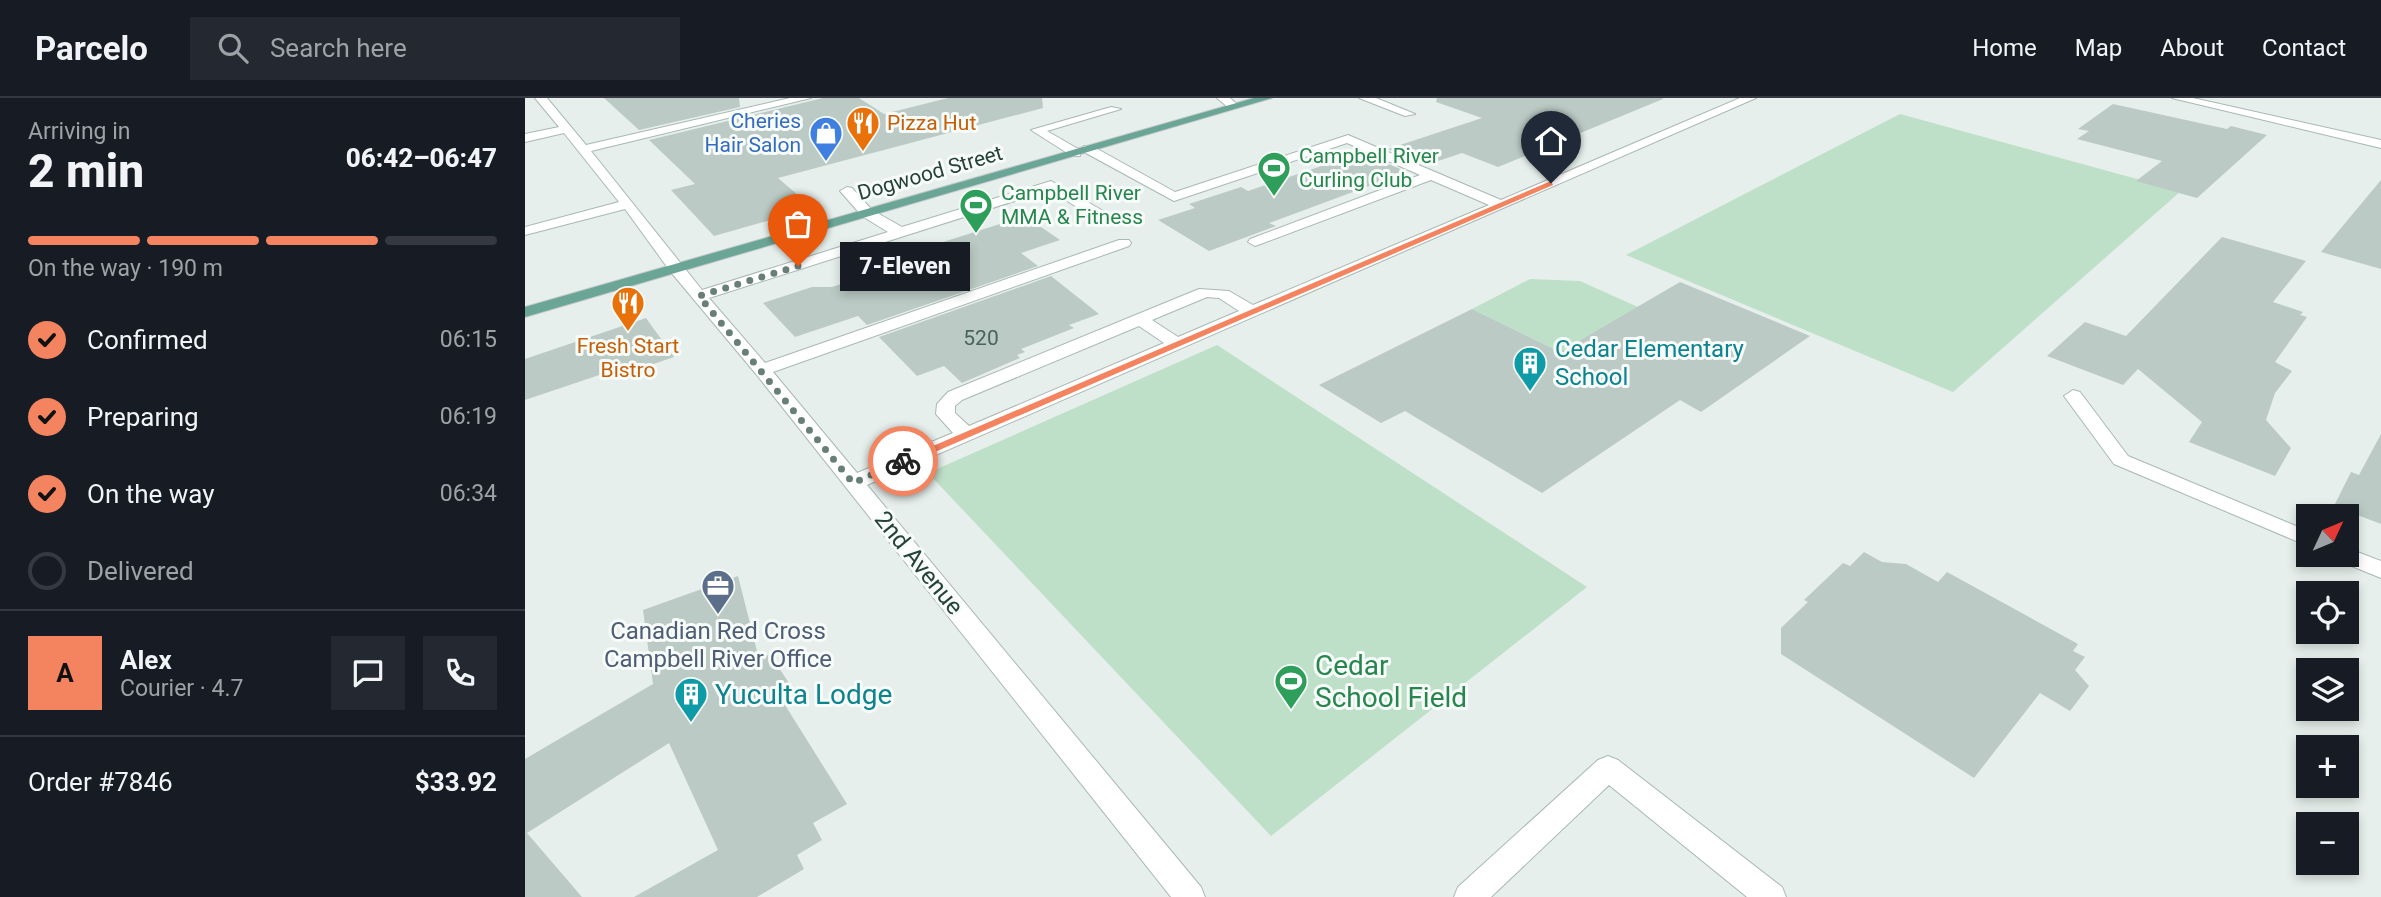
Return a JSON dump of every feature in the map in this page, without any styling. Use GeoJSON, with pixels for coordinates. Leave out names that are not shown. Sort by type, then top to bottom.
{"type":"FeatureCollection","features":[{"type":"Feature","properties":{"kind":"main road","name":"Dogwood Street"},"geometry":{"type":"LineString","coordinates":[[525,312],[1266,98]]}},
{"type":"Feature","properties":{"kind":"street","name":"2nd Avenue"},"geometry":{"type":"LineString","coordinates":[[541,98],[628,204],[675,268],[762,370],[1190,897]]}},
{"type":"Feature","properties":{"kind":"street"},"geometry":{"type":"LineString","coordinates":[[583,149],[805,98]]}},
{"type":"Feature","properties":{"kind":"street"},"geometry":{"type":"LineString","coordinates":[[1223,98],[1234,107]]}},
{"type":"Feature","properties":{"kind":"street"},"geometry":{"type":"LineString","coordinates":[[1365,98],[1409,114]]}},
{"type":"Feature","properties":{"kind":"street"},"geometry":{"type":"LineString","coordinates":[[853,483],[1750,98]]}},
{"type":"Feature","properties":{"kind":"street"},"geometry":{"type":"LineString","coordinates":[[2178,98],[2381,144]]}},
{"type":"Feature","properties":{"kind":"street"},"geometry":{"type":"LineString","coordinates":[[1115,109],[1037,130],[1174,197],[1348,139],[1501,205]]}},
{"type":"Feature","properties":{"kind":"street"},"geometry":{"type":"LineString","coordinates":[[525,138],[566,129]]}},
{"type":"Feature","properties":{"kind":"street"},"geometry":{"type":"LineString","coordinates":[[1033,166],[1048,174],[1051,185],[1105,218]]}},
{"type":"Feature","properties":{"kind":"street"},"geometry":{"type":"LineString","coordinates":[[1255,242],[1432,175]]}},
{"type":"Feature","properties":{"kind":"street"},"geometry":{"type":"LineString","coordinates":[[699,296],[1051,185]]}},
{"type":"Feature","properties":{"kind":"street"},"geometry":{"type":"LineString","coordinates":[[847,191],[867,213],[899,232]]}},
{"type":"Feature","properties":{"kind":"street"},"geometry":{"type":"LineString","coordinates":[[525,231],[628,204]]}},
{"type":"Feature","properties":{"kind":"street"},"geometry":{"type":"LineString","coordinates":[[762,370],[1124,243]]}},
{"type":"Feature","properties":{"kind":"street"},"geometry":{"type":"LineString","coordinates":[[966,434],[945,414],[946,404],[955,396],[1205,292],[1223,294],[1252,312]]}},
{"type":"Feature","properties":{"kind":"street"},"geometry":{"type":"LineString","coordinates":[[1140,319],[1176,344]]}},
{"type":"Feature","properties":{"kind":"street"},"geometry":{"type":"LineString","coordinates":[[2073,396],[2122,460],[2296,534]]}},
{"type":"Feature","properties":{"kind":"street"},"geometry":{"type":"LineString","coordinates":[[2359,561],[2381,570]]}},
{"type":"Feature","properties":{"kind":"street"},"geometry":{"type":"LineString","coordinates":[[1469,897],[1608,768],[1771,897]]}},
{"type":"Feature","properties":{"kind":"green space"},"geometry":{"type":"Polygon","coordinates":[[[1900,114],[2181,191],[1953,392],[1626,255],[1900,114]]]}},
{"type":"Feature","properties":{"kind":"green space"},"geometry":{"type":"Polygon","coordinates":[[[1530,279],[1580,281],[1638,307],[1560,352],[1472,309],[1530,279]]]}},
{"type":"Feature","properties":{"kind":"green space","name":"Cedar School Field"},"geometry":{"type":"Polygon","coordinates":[[[1217,345],[1587,587],[1271,836],[928,473],[1217,345]]]}},
{"type":"Feature","properties":{"kind":"building"},"geometry":{"type":"Polygon","coordinates":[[[604,98],[739,98],[740,107],[639,130],[604,98]]]}},
{"type":"Feature","properties":{"kind":"building"},"geometry":{"type":"Polygon","coordinates":[[[823,98],[859,98],[884,114],[948,98],[1042,98],[1043,108],[778,178],[813,208],[714,236],[671,190],[695,184],[649,140],[823,98]]]}},
{"type":"Feature","properties":{"kind":"building"},"geometry":{"type":"Polygon","coordinates":[[[1437,98],[1663,99],[1498,167],[1462,153],[1426,165],[1388,149],[1482,118],[1436,102],[1437,98]]]}},
{"type":"Feature","properties":{"kind":"building"},"geometry":{"type":"Polygon","coordinates":[[[2113,104],[2267,135],[2197,198],[2136,181],[2162,161],[2077,139],[2089,131],[2078,129],[2113,104]]]}},
{"type":"Feature","properties":{"kind":"building","name":"Campbell River Curling Club"},"geometry":{"type":"Polygon","coordinates":[[[1368,155],[1407,172],[1269,223],[1276,226],[1209,251],[1158,220],[1195,208],[1189,204],[1241,187],[1248,191],[1345,158],[1351,161],[1368,155]]]}},
{"type":"Feature","properties":{"kind":"building"},"geometry":{"type":"Polygon","coordinates":[[[2381,180],[2381,269],[2321,252],[2381,180]]]}},
{"type":"Feature","properties":{"kind":"building"},"geometry":{"type":"Polygon","coordinates":[[[1025,216],[1060,240],[1021,253],[1038,266],[867,325],[858,316],[795,337],[763,303],[812,287],[832,287],[931,255],[940,243],[1025,216]]]}},
{"type":"Feature","properties":{"kind":"building"},"geometry":{"type":"Polygon","coordinates":[[[2222,237],[2306,261],[2273,302],[2303,312],[2300,315],[2307,317],[2275,362],[2292,371],[2275,393],[2266,420],[2291,448],[2275,476],[2189,442],[2202,422],[2138,369],[2123,385],[2047,356],[2085,322],[2126,336],[2222,237]]]}},
{"type":"Feature","properties":{"kind":"building"},"geometry":{"type":"Polygon","coordinates":[[[1051,276],[1099,314],[1069,325],[1074,328],[1021,349],[1025,352],[1017,355],[1020,358],[962,383],[944,366],[917,376],[879,337],[1051,276]]]}},
{"type":"Feature","properties":{"kind":"building","name":"Cedar Elementary School"},"geometry":{"type":"Polygon","coordinates":[[[1680,282],[1810,336],[1701,412],[1680,400],[1542,493],[1405,411],[1381,423],[1319,385],[1472,309],[1560,352],[1680,282]]]}},
{"type":"Feature","properties":{"kind":"building"},"geometry":{"type":"Polygon","coordinates":[[[646,318],[674,357],[630,372],[626,366],[525,400],[525,359],[646,318]]]}},
{"type":"Feature","properties":{"kind":"building"},"geometry":{"type":"Polygon","coordinates":[[[2381,434],[2381,524],[2359,516],[2359,504],[2335,504],[2351,472],[2359,475],[2381,434]]]}},
{"type":"Feature","properties":{"kind":"building"},"geometry":{"type":"Polygon","coordinates":[[[1864,552],[1882,562],[1906,564],[1938,582],[1947,572],[2078,644],[2073,651],[2085,657],[2075,670],[2089,686],[2070,711],[2040,693],[1974,778],[1781,654],[1781,628],[1808,602],[1804,600],[1843,563],[1850,566],[1864,552]]]}},
{"type":"Feature","properties":{"kind":"building","name":"Yuculta Lodge"},"geometry":{"type":"Polygon","coordinates":[[[738,576],[759,659],[770,654],[798,697],[785,705],[847,804],[813,823],[822,840],[797,855],[804,869],[757,897],[634,897],[718,850],[669,743],[527,833],[582,897],[525,897],[525,759],[653,684],[643,610],[738,576]]]}},
{"type":"Feature","properties":{"kind":"way so far"},"geometry":{"type":"LineString","coordinates":[[798,266],[699,296],[853,483],[903,461]]}},
{"type":"Feature","properties":{"kind":"place","name":"Pizza Hut"},"geometry":{"type":"Point","coordinates":[863,153]}},
{"type":"Feature","properties":{"kind":"place","name":"Cheries Hair Salon"},"geometry":{"type":"Point","coordinates":[826,163]}},
{"type":"Feature","properties":{"kind":"place","name":"Campbell River Curling Club"},"geometry":{"type":"Point","coordinates":[1274,198]}},
{"type":"Feature","properties":{"kind":"place","name":"Campbell River MMA & Fitness"},"geometry":{"type":"Point","coordinates":[976,235]}},
{"type":"Feature","properties":{"kind":"place","name":"7-Eleven"},"geometry":{"type":"Point","coordinates":[798,266]}},
{"type":"Feature","properties":{"kind":"place","name":"Fresh Start Bistro"},"geometry":{"type":"Point","coordinates":[628,333]}},
{"type":"Feature","properties":{"kind":"place","name":"Cedar Elementary School"},"geometry":{"type":"Point","coordinates":[1530,393]}},
{"type":"Feature","properties":{"kind":"place","name":"Canadian Red Cross Campbell River Office"},"geometry":{"type":"Point","coordinates":[718,616]}},
{"type":"Feature","properties":{"kind":"place","name":"Cedar School Field"},"geometry":{"type":"Point","coordinates":[1291,711]}},
{"type":"Feature","properties":{"kind":"place","name":"Yuculta Lodge"},"geometry":{"type":"Point","coordinates":[691,724]}},
{"type":"Feature","properties":{"kind":"route"},"geometry":{"type":"LineString","coordinates":[[903,461],[1551,183]]}}]}
